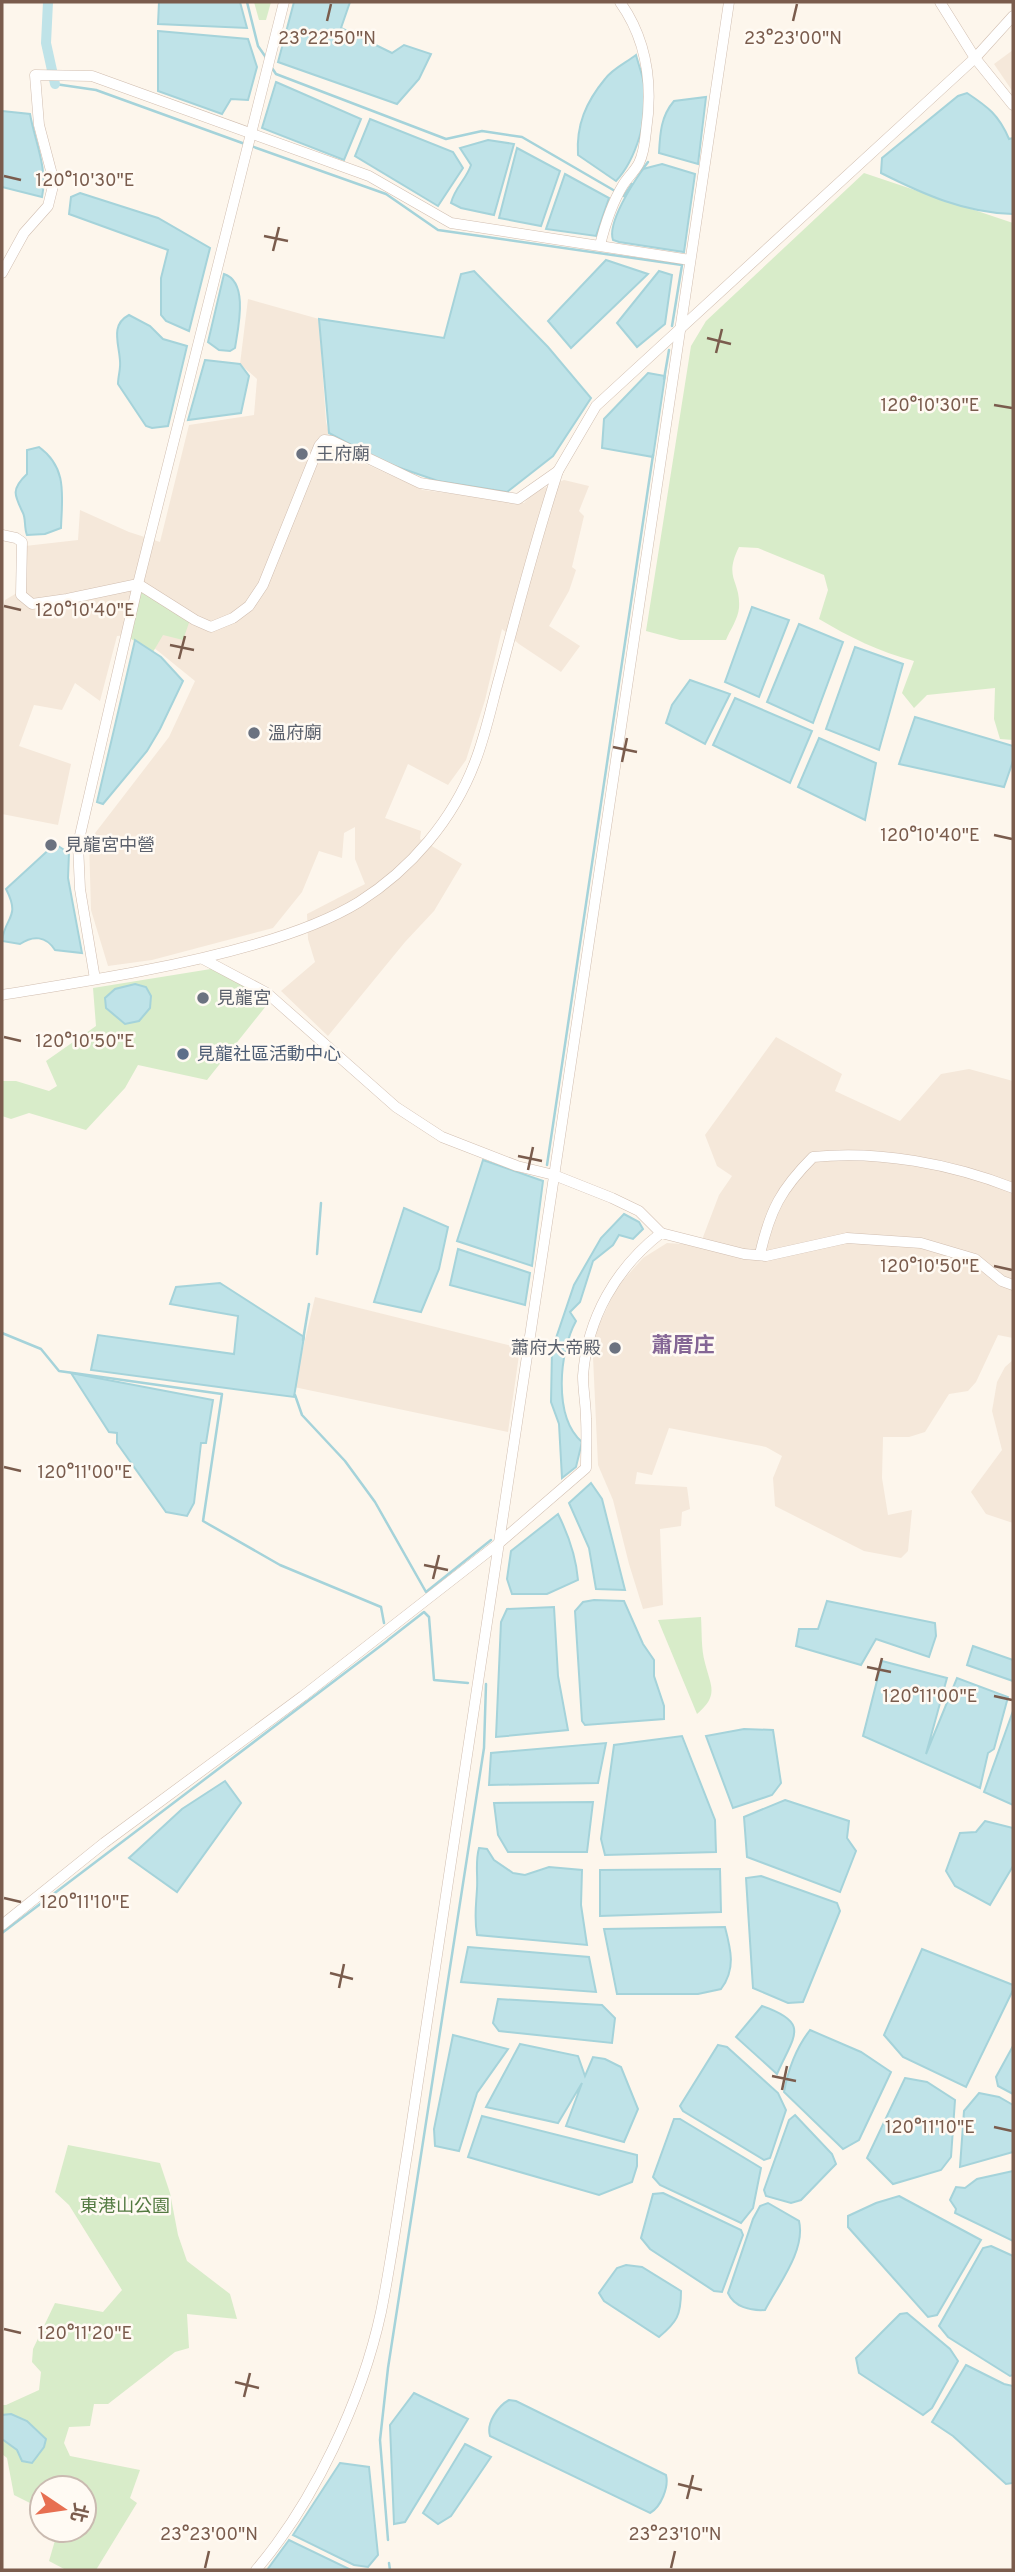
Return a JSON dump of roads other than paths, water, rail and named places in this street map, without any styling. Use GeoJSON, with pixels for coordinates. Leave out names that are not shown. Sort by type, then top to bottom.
{"type":"FeatureCollection","features":[{"type":"Feature","properties":{"kind":"street"},"geometry":{"type":"LineString","coordinates":[[94,979],[80,889],[78,844],[138,584],[284,2]]}},
{"type":"Feature","properties":{"kind":"street"},"geometry":{"type":"LineString","coordinates":[[600,245],[622,186],[639,162],[649,114],[651,89],[646,60],[631,16],[620,2]]}},
{"type":"Feature","properties":{"kind":"street"},"geometry":{"type":"LineString","coordinates":[[256,2570],[295,2515],[326,2462],[350,2413],[380,2313],[410,2134],[729,2]]}},
{"type":"Feature","properties":{"kind":"street"},"geometry":{"type":"LineString","coordinates":[[940,2],[975,58],[1013,105]]}},
{"type":"Feature","properties":{"kind":"street"},"geometry":{"type":"LineString","coordinates":[[2,995],[203,959],[282,936],[358,903],[396,875],[428,843],[454,806],[476,761],[558,471],[596,406],[975,58],[1013,16]]}},
{"type":"Feature","properties":{"kind":"street"},"geometry":{"type":"LineString","coordinates":[[2,273],[24,233],[48,206],[54,182],[39,125],[35,75],[92,76],[369,176],[451,223],[690,260]]}},
{"type":"Feature","properties":{"kind":"street"},"geometry":{"type":"LineString","coordinates":[[2,535],[22,542],[21,595],[32,604],[138,584],[211,627],[233,618],[249,606],[264,585],[319,446],[324,440],[332,441],[420,483],[518,499],[558,471]]}},
{"type":"Feature","properties":{"kind":"street"},"geometry":{"type":"LineString","coordinates":[[203,959],[267,993],[396,1107],[442,1137],[517,1166],[554,1175],[639,1211],[661,1233],[744,1254],[766,1256],[847,1238],[921,1243],[975,1259],[1002,1281],[1013,1285]]}},
{"type":"Feature","properties":{"kind":"street"},"geometry":{"type":"LineString","coordinates":[[760,1254],[768,1220],[779,1197],[813,1157],[885,1156],[959,1171],[1013,1188]]}},
{"type":"Feature","properties":{"kind":"street"},"geometry":{"type":"LineString","coordinates":[[2,1925],[104,1843],[303,1696],[498,1544],[586,1468],[583,1376],[590,1335],[601,1302],[619,1275],[642,1248],[661,1233]]}},
{"type":"Feature","properties":{"kind":"water"},"geometry":{"type":"Polygon","coordinates":[[[159,2],[240,2],[247,28],[158,24],[159,2]]]}},
{"type":"Feature","properties":{"kind":"water"},"geometry":{"type":"Polygon","coordinates":[[[294,2],[350,2],[341,28],[392,53],[404,45],[431,54],[419,79],[397,104],[278,62],[294,2]]]}},
{"type":"Feature","properties":{"kind":"water"},"geometry":{"type":"Polygon","coordinates":[[[158,31],[248,39],[257,67],[248,100],[231,99],[222,114],[158,91],[158,31]]]}},
{"type":"Feature","properties":{"kind":"water"},"geometry":{"type":"Polygon","coordinates":[[[636,55],[645,88],[643,124],[630,161],[616,181],[578,155],[579,134],[584,114],[598,88],[608,75],[636,55]]]}},
{"type":"Feature","properties":{"kind":"water"},"geometry":{"type":"Polygon","coordinates":[[[276,82],[361,119],[344,160],[262,128],[276,82]]]}},
{"type":"Feature","properties":{"kind":"water"},"geometry":{"type":"Polygon","coordinates":[[[967,93],[992,112],[1009,139],[1013,138],[1013,214],[961,206],[881,173],[882,158],[958,96],[967,93]]]}},
{"type":"Feature","properties":{"kind":"water"},"geometry":{"type":"Polygon","coordinates":[[[706,97],[698,164],[659,153],[664,119],[674,101],[706,97]]]}},
{"type":"Feature","properties":{"kind":"water"},"geometry":{"type":"Polygon","coordinates":[[[2,111],[30,114],[42,165],[42,197],[2,187],[2,111]]]}},
{"type":"Feature","properties":{"kind":"water"},"geometry":{"type":"Polygon","coordinates":[[[370,119],[453,152],[463,168],[438,206],[355,156],[370,119]]]}},
{"type":"Feature","properties":{"kind":"water"},"geometry":{"type":"Polygon","coordinates":[[[488,140],[514,144],[494,215],[461,208],[451,203],[471,165],[460,148],[488,140]]]}},
{"type":"Feature","properties":{"kind":"water"},"geometry":{"type":"Polygon","coordinates":[[[517,148],[560,171],[541,226],[499,218],[517,148]]]}},
{"type":"Feature","properties":{"kind":"water"},"geometry":{"type":"Polygon","coordinates":[[[662,164],[695,174],[684,252],[613,240],[617,214],[633,184],[643,169],[662,164]]]}},
{"type":"Feature","properties":{"kind":"water"},"geometry":{"type":"Polygon","coordinates":[[[565,174],[609,198],[596,236],[546,229],[565,174]]]}},
{"type":"Feature","properties":{"kind":"water"},"geometry":{"type":"Polygon","coordinates":[[[80,193],[158,218],[210,248],[189,331],[166,321],[161,315],[161,278],[168,250],[69,214],[71,197],[80,193]]]}},
{"type":"Feature","properties":{"kind":"water"},"geometry":{"type":"Polygon","coordinates":[[[606,260],[648,274],[571,348],[548,321],[606,260]]]}},
{"type":"Feature","properties":{"kind":"water"},"geometry":{"type":"Polygon","coordinates":[[[474,271],[548,347],[591,398],[553,456],[507,492],[438,481],[383,462],[329,433],[319,319],[444,338],[461,274],[474,271]]]}},
{"type":"Feature","properties":{"kind":"water"},"geometry":{"type":"Polygon","coordinates":[[[659,271],[672,275],[665,324],[637,347],[617,323],[659,271]]]}},
{"type":"Feature","properties":{"kind":"water"},"geometry":{"type":"Polygon","coordinates":[[[224,274],[237,286],[240,306],[235,348],[230,351],[219,350],[208,342],[224,274]]]}},
{"type":"Feature","properties":{"kind":"water"},"geometry":{"type":"Polygon","coordinates":[[[129,315],[150,326],[163,339],[187,346],[168,426],[146,426],[118,384],[118,329],[119,324],[129,315]]]}},
{"type":"Feature","properties":{"kind":"water"},"geometry":{"type":"Polygon","coordinates":[[[205,360],[240,364],[249,376],[241,413],[188,420],[205,360]]]}},
{"type":"Feature","properties":{"kind":"water"},"geometry":{"type":"Polygon","coordinates":[[[648,373],[665,376],[653,457],[602,448],[604,419],[648,373]]]}},
{"type":"Feature","properties":{"kind":"water"},"geometry":{"type":"Polygon","coordinates":[[[39,447],[55,464],[59,473],[62,494],[61,528],[45,534],[27,535],[16,488],[27,474],[27,450],[39,447]]]}},
{"type":"Feature","properties":{"kind":"water"},"geometry":{"type":"Polygon","coordinates":[[[752,607],[789,620],[759,697],[725,682],[752,607]]]}},
{"type":"Feature","properties":{"kind":"water"},"geometry":{"type":"Polygon","coordinates":[[[799,624],[843,642],[813,723],[767,702],[799,624]]]}},
{"type":"Feature","properties":{"kind":"water"},"geometry":{"type":"Polygon","coordinates":[[[135,640],[161,657],[183,681],[147,751],[103,804],[97,802],[135,640]]]}},
{"type":"Feature","properties":{"kind":"water"},"geometry":{"type":"Polygon","coordinates":[[[855,647],[903,664],[879,750],[826,729],[855,647]]]}},
{"type":"Feature","properties":{"kind":"water"},"geometry":{"type":"Polygon","coordinates":[[[690,680],[730,694],[705,744],[666,723],[672,705],[690,680]]]}},
{"type":"Feature","properties":{"kind":"water"},"geometry":{"type":"Polygon","coordinates":[[[735,698],[812,731],[790,783],[713,745],[735,698]]]}},
{"type":"Feature","properties":{"kind":"water"},"geometry":{"type":"Polygon","coordinates":[[[915,717],[1013,746],[1013,761],[1004,787],[899,764],[915,717]]]}},
{"type":"Feature","properties":{"kind":"water"},"geometry":{"type":"Polygon","coordinates":[[[819,738],[876,763],[865,820],[798,787],[819,738]]]}},
{"type":"Feature","properties":{"kind":"water"},"geometry":{"type":"Polygon","coordinates":[[[55,844],[69,853],[68,878],[82,953],[55,950],[48,942],[39,938],[20,944],[2,941],[12,912],[6,889],[55,844]]]}},
{"type":"Feature","properties":{"kind":"water"},"geometry":{"type":"Polygon","coordinates":[[[135,984],[146,987],[151,996],[150,1008],[139,1021],[125,1024],[106,1008],[105,998],[115,989],[135,984]]]}},
{"type":"Feature","properties":{"kind":"water"},"geometry":{"type":"Polygon","coordinates":[[[483,1160],[543,1181],[532,1266],[457,1241],[483,1160]]]}},
{"type":"Feature","properties":{"kind":"water"},"geometry":{"type":"Polygon","coordinates":[[[404,1208],[448,1227],[439,1269],[421,1312],[374,1302],[404,1208]]]}},
{"type":"Feature","properties":{"kind":"water"},"geometry":{"type":"Polygon","coordinates":[[[624,1214],[639,1222],[643,1229],[633,1239],[619,1235],[613,1245],[593,1261],[580,1302],[570,1312],[576,1321],[570,1334],[563,1366],[563,1401],[566,1417],[582,1442],[576,1467],[562,1478],[559,1424],[551,1402],[552,1350],[574,1285],[601,1238],[624,1214]]]}},
{"type":"Feature","properties":{"kind":"water"},"geometry":{"type":"Polygon","coordinates":[[[458,1249],[530,1273],[525,1305],[450,1285],[458,1249]]]}},
{"type":"Feature","properties":{"kind":"water"},"geometry":{"type":"Polygon","coordinates":[[[220,1283],[304,1337],[294,1397],[91,1370],[98,1335],[234,1354],[238,1316],[170,1304],[176,1287],[220,1283]]]}},
{"type":"Feature","properties":{"kind":"water"},"geometry":{"type":"Polygon","coordinates":[[[71,1373],[213,1400],[206,1443],[201,1443],[194,1503],[187,1516],[166,1512],[117,1443],[117,1433],[109,1432],[71,1373]]]}},
{"type":"Feature","properties":{"kind":"water"},"geometry":{"type":"Polygon","coordinates":[[[591,1483],[602,1499],[625,1590],[596,1589],[589,1548],[569,1503],[591,1483]]]}},
{"type":"Feature","properties":{"kind":"water"},"geometry":{"type":"Polygon","coordinates":[[[558,1514],[571,1546],[578,1580],[547,1594],[512,1594],[507,1579],[511,1551],[558,1514]]]}},
{"type":"Feature","properties":{"kind":"water"},"geometry":{"type":"Polygon","coordinates":[[[624,1601],[643,1644],[654,1660],[654,1676],[664,1706],[664,1719],[585,1725],[582,1721],[575,1611],[583,1602],[624,1601]]]}},
{"type":"Feature","properties":{"kind":"water"},"geometry":{"type":"Polygon","coordinates":[[[827,1601],[935,1623],[936,1636],[929,1657],[876,1639],[861,1665],[796,1646],[799,1629],[818,1629],[827,1601]]]}},
{"type":"Feature","properties":{"kind":"water"},"geometry":{"type":"Polygon","coordinates":[[[554,1607],[558,1676],[568,1730],[496,1737],[501,1622],[507,1609],[554,1607]]]}},
{"type":"Feature","properties":{"kind":"water"},"geometry":{"type":"Polygon","coordinates":[[[973,1646],[1013,1660],[1013,1681],[967,1665],[973,1646]]]}},
{"type":"Feature","properties":{"kind":"water"},"geometry":{"type":"Polygon","coordinates":[[[882,1661],[947,1678],[926,1754],[957,1678],[1008,1697],[994,1749],[988,1753],[980,1788],[863,1736],[882,1661]]]}},
{"type":"Feature","properties":{"kind":"water"},"geometry":{"type":"Polygon","coordinates":[[[1013,1711],[1013,1805],[984,1792],[1013,1711]]]}},
{"type":"Feature","properties":{"kind":"water"},"geometry":{"type":"Polygon","coordinates":[[[744,1729],[773,1730],[781,1783],[772,1795],[733,1808],[706,1736],[744,1729]]]}},
{"type":"Feature","properties":{"kind":"water"},"geometry":{"type":"Polygon","coordinates":[[[682,1736],[715,1820],[716,1852],[605,1855],[601,1839],[614,1745],[682,1736]]]}},
{"type":"Feature","properties":{"kind":"water"},"geometry":{"type":"Polygon","coordinates":[[[606,1743],[598,1783],[489,1785],[491,1753],[606,1743]]]}},
{"type":"Feature","properties":{"kind":"water"},"geometry":{"type":"Polygon","coordinates":[[[225,1781],[241,1803],[177,1892],[129,1858],[182,1809],[225,1781]]]}},
{"type":"Feature","properties":{"kind":"water"},"geometry":{"type":"Polygon","coordinates":[[[785,1800],[849,1821],[847,1838],[856,1851],[840,1892],[747,1857],[744,1817],[785,1800]]]}},
{"type":"Feature","properties":{"kind":"water"},"geometry":{"type":"Polygon","coordinates":[[[593,1802],[587,1852],[508,1852],[498,1835],[494,1803],[593,1802]]]}},
{"type":"Feature","properties":{"kind":"water"},"geometry":{"type":"Polygon","coordinates":[[[985,1821],[1013,1828],[1013,1866],[990,1905],[955,1886],[946,1871],[960,1833],[976,1832],[985,1821]]]}},
{"type":"Feature","properties":{"kind":"water"},"geometry":{"type":"Polygon","coordinates":[[[479,1848],[487,1849],[494,1860],[513,1873],[525,1875],[549,1867],[582,1870],[581,1905],[587,1945],[477,1935],[475,1912],[479,1848]]]}},
{"type":"Feature","properties":{"kind":"water"},"geometry":{"type":"Polygon","coordinates":[[[720,1869],[721,1912],[600,1916],[600,1870],[720,1869]]]}},
{"type":"Feature","properties":{"kind":"water"},"geometry":{"type":"Polygon","coordinates":[[[761,1876],[837,1903],[840,1911],[803,2002],[788,2003],[753,1988],[746,1878],[761,1876]]]}},
{"type":"Feature","properties":{"kind":"water"},"geometry":{"type":"Polygon","coordinates":[[[725,1927],[730,1967],[721,1989],[698,1994],[617,1994],[604,1929],[725,1927]]]}},
{"type":"Feature","properties":{"kind":"water"},"geometry":{"type":"Polygon","coordinates":[[[468,1947],[589,1957],[596,1992],[461,1982],[468,1947]]]}},
{"type":"Feature","properties":{"kind":"water"},"geometry":{"type":"Polygon","coordinates":[[[922,1949],[1013,1985],[966,2087],[903,2057],[884,2035],[922,1949]]]}},
{"type":"Feature","properties":{"kind":"water"},"geometry":{"type":"Polygon","coordinates":[[[498,1999],[602,2005],[615,2018],[612,2043],[499,2031],[493,2023],[498,1999]]]}},
{"type":"Feature","properties":{"kind":"water"},"geometry":{"type":"Polygon","coordinates":[[[762,2006],[787,2018],[793,2025],[793,2040],[777,2074],[736,2037],[762,2006]]]}},
{"type":"Feature","properties":{"kind":"water"},"geometry":{"type":"Polygon","coordinates":[[[810,2030],[861,2052],[891,2072],[859,2140],[843,2149],[784,2092],[793,2060],[810,2030]]]}},
{"type":"Feature","properties":{"kind":"water"},"geometry":{"type":"Polygon","coordinates":[[[453,2035],[508,2049],[477,2093],[459,2151],[435,2146],[434,2129],[453,2035]]]}},
{"type":"Feature","properties":{"kind":"water"},"geometry":{"type":"Polygon","coordinates":[[[520,2044],[578,2056],[585,2076],[593,2057],[605,2059],[621,2067],[638,2109],[624,2142],[566,2126],[582,2083],[558,2123],[486,2107],[520,2044]]]}},
{"type":"Feature","properties":{"kind":"water"},"geometry":{"type":"Polygon","coordinates":[[[718,2045],[727,2047],[778,2093],[786,2110],[770,2158],[764,2160],[683,2111],[680,2106],[718,2045]]]}},
{"type":"Feature","properties":{"kind":"water"},"geometry":{"type":"Polygon","coordinates":[[[1013,2046],[1013,2094],[998,2086],[996,2077],[1013,2046]]]}},
{"type":"Feature","properties":{"kind":"water"},"geometry":{"type":"Polygon","coordinates":[[[905,2078],[927,2082],[955,2100],[951,2157],[941,2170],[893,2184],[867,2158],[905,2078]]]}},
{"type":"Feature","properties":{"kind":"water"},"geometry":{"type":"Polygon","coordinates":[[[979,2093],[999,2097],[1013,2105],[1013,2152],[960,2167],[964,2111],[979,2093]]]}},
{"type":"Feature","properties":{"kind":"water"},"geometry":{"type":"Polygon","coordinates":[[[795,2115],[832,2154],[836,2164],[801,2200],[791,2203],[766,2196],[764,2190],[789,2120],[795,2115]]]}},
{"type":"Feature","properties":{"kind":"water"},"geometry":{"type":"Polygon","coordinates":[[[482,2116],[637,2155],[632,2182],[599,2195],[468,2157],[482,2116]]]}},
{"type":"Feature","properties":{"kind":"water"},"geometry":{"type":"Polygon","coordinates":[[[674,2119],[680,2119],[761,2168],[753,2208],[741,2223],[660,2185],[653,2177],[674,2119]]]}},
{"type":"Feature","properties":{"kind":"water"},"geometry":{"type":"Polygon","coordinates":[[[1013,2171],[1013,2241],[955,2213],[956,2209],[950,2200],[956,2187],[965,2188],[977,2179],[1013,2171]]]}},
{"type":"Feature","properties":{"kind":"water"},"geometry":{"type":"Polygon","coordinates":[[[663,2193],[741,2230],[743,2235],[722,2292],[714,2291],[650,2249],[641,2238],[653,2194],[663,2193]]]}},
{"type":"Feature","properties":{"kind":"water"},"geometry":{"type":"Polygon","coordinates":[[[899,2196],[981,2240],[937,2315],[928,2317],[848,2227],[848,2216],[899,2196]]]}},
{"type":"Feature","properties":{"kind":"water"},"geometry":{"type":"Polygon","coordinates":[[[768,2203],[799,2221],[800,2232],[790,2267],[765,2310],[754,2310],[734,2302],[728,2293],[753,2219],[760,2206],[768,2203]]]}},
{"type":"Feature","properties":{"kind":"water"},"geometry":{"type":"Polygon","coordinates":[[[991,2246],[1013,2256],[1013,2375],[1010,2376],[948,2337],[939,2326],[983,2248],[991,2246]]]}},
{"type":"Feature","properties":{"kind":"water"},"geometry":{"type":"Polygon","coordinates":[[[626,2265],[642,2267],[681,2291],[677,2317],[659,2337],[604,2301],[599,2293],[617,2268],[626,2265]]]}},
{"type":"Feature","properties":{"kind":"water"},"geometry":{"type":"Polygon","coordinates":[[[907,2313],[950,2349],[958,2361],[932,2408],[923,2415],[859,2373],[856,2358],[900,2314],[907,2313]]]}},
{"type":"Feature","properties":{"kind":"water"},"geometry":{"type":"Polygon","coordinates":[[[966,2365],[1013,2386],[1013,2483],[1006,2484],[953,2436],[932,2422],[966,2365]]]}},
{"type":"Feature","properties":{"kind":"water"},"geometry":{"type":"Polygon","coordinates":[[[414,2393],[468,2419],[405,2522],[394,2524],[390,2425],[414,2393]]]}},
{"type":"Feature","properties":{"kind":"water"},"geometry":{"type":"Polygon","coordinates":[[[509,2400],[516,2401],[666,2475],[661,2502],[650,2513],[490,2436],[494,2415],[509,2400]]]}},
{"type":"Feature","properties":{"kind":"water"},"geometry":{"type":"Polygon","coordinates":[[[11,2414],[27,2421],[46,2439],[44,2447],[32,2463],[22,2461],[17,2450],[2,2439],[2,2415],[11,2414]]]}},
{"type":"Feature","properties":{"kind":"water"},"geometry":{"type":"Polygon","coordinates":[[[465,2444],[491,2457],[451,2516],[438,2524],[423,2513],[465,2444]]]}},
{"type":"Feature","properties":{"kind":"water"},"geometry":{"type":"Polygon","coordinates":[[[340,2463],[369,2467],[378,2555],[368,2567],[354,2565],[293,2535],[340,2463]]]}},
{"type":"Feature","properties":{"kind":"water"},"geometry":{"type":"Polygon","coordinates":[[[289,2540],[351,2570],[267,2570],[289,2540]]]}},
{"type":"Feature","properties":{"kind":"waterway"},"geometry":{"type":"LineString","coordinates":[[48,2],[46,43],[55,84]]}},
{"type":"Feature","properties":{"kind":"waterway"},"geometry":{"type":"LineString","coordinates":[[247,2],[258,46],[267,59]]}},
{"type":"Feature","properties":{"kind":"waterway"},"geometry":{"type":"LineString","coordinates":[[272,68],[276,74],[446,139],[482,131],[522,137],[615,191]]}},
{"type":"Feature","properties":{"kind":"waterway"},"geometry":{"type":"LineString","coordinates":[[55,84],[96,90],[245,144]]}},
{"type":"Feature","properties":{"kind":"waterway"},"geometry":{"type":"LineString","coordinates":[[251,146],[386,194],[438,230],[682,265],[672,326]]}},
{"type":"Feature","properties":{"kind":"waterway"},"geometry":{"type":"LineString","coordinates":[[642,170],[648,162]]}},
{"type":"Feature","properties":{"kind":"waterway"},"geometry":{"type":"LineString","coordinates":[[621,195],[624,196],[632,184]]}},
{"type":"Feature","properties":{"kind":"waterway"},"geometry":{"type":"LineString","coordinates":[[664,379],[669,350]]}},
{"type":"Feature","properties":{"kind":"waterway"},"geometry":{"type":"LineString","coordinates":[[547,1165],[653,455]]}},
{"type":"Feature","properties":{"kind":"waterway"},"geometry":{"type":"LineString","coordinates":[[317,1254],[321,1203]]}},
{"type":"Feature","properties":{"kind":"waterway"},"geometry":{"type":"LineString","coordinates":[[303,1340],[309,1304]]}},
{"type":"Feature","properties":{"kind":"waterway"},"geometry":{"type":"LineString","coordinates":[[2,1333],[41,1349],[59,1371],[222,1394],[203,1521],[280,1565],[381,1607],[384,1623]]}},
{"type":"Feature","properties":{"kind":"waterway"},"geometry":{"type":"LineString","coordinates":[[295,1395],[302,1415],[345,1461],[375,1502],[426,1592],[491,1540]]}},
{"type":"Feature","properties":{"kind":"waterway"},"geometry":{"type":"LineString","coordinates":[[388,1640],[424,1612],[429,1617],[434,1680],[468,1683]]}},
{"type":"Feature","properties":{"kind":"waterway"},"geometry":{"type":"LineString","coordinates":[[2,1933],[387,1641]]}},
{"type":"Feature","properties":{"kind":"waterway"},"geometry":{"type":"LineString","coordinates":[[388,2540],[380,2440],[388,2368],[484,1748],[486,1684]]}},
{"type":"Feature","properties":{"kind":"waterway"},"geometry":{"type":"LineString","coordinates":[[389,2563],[390,2570]]}},
{"type":"Feature","properties":{"kind":"place","name":"王府廟"},"geometry":{"type":"Point","coordinates":[302,454]}},
{"type":"Feature","properties":{"kind":"place","name":"溫府廟"},"geometry":{"type":"Point","coordinates":[254,733]}},
{"type":"Feature","properties":{"kind":"place","name":"見龍宮中營"},"geometry":{"type":"Point","coordinates":[51,845]}},
{"type":"Feature","properties":{"kind":"place","name":"見龍宮"},"geometry":{"type":"Point","coordinates":[203,998]}},
{"type":"Feature","properties":{"kind":"place","name":"見龍社區活動中心"},"geometry":{"type":"Point","coordinates":[183,1054]}},
{"type":"Feature","properties":{"kind":"place","name":"蕭府大帝殿"},"geometry":{"type":"Point","coordinates":[615,1348]}},
{"type":"Feature","properties":{"kind":"district","name":"蕭厝庄"},"geometry":{"type":"Point","coordinates":[683,1345]}},
{"type":"Feature","properties":{"kind":"park label","name":"東港山公園"},"geometry":{"type":"Point","coordinates":[125,2206]}}]}
